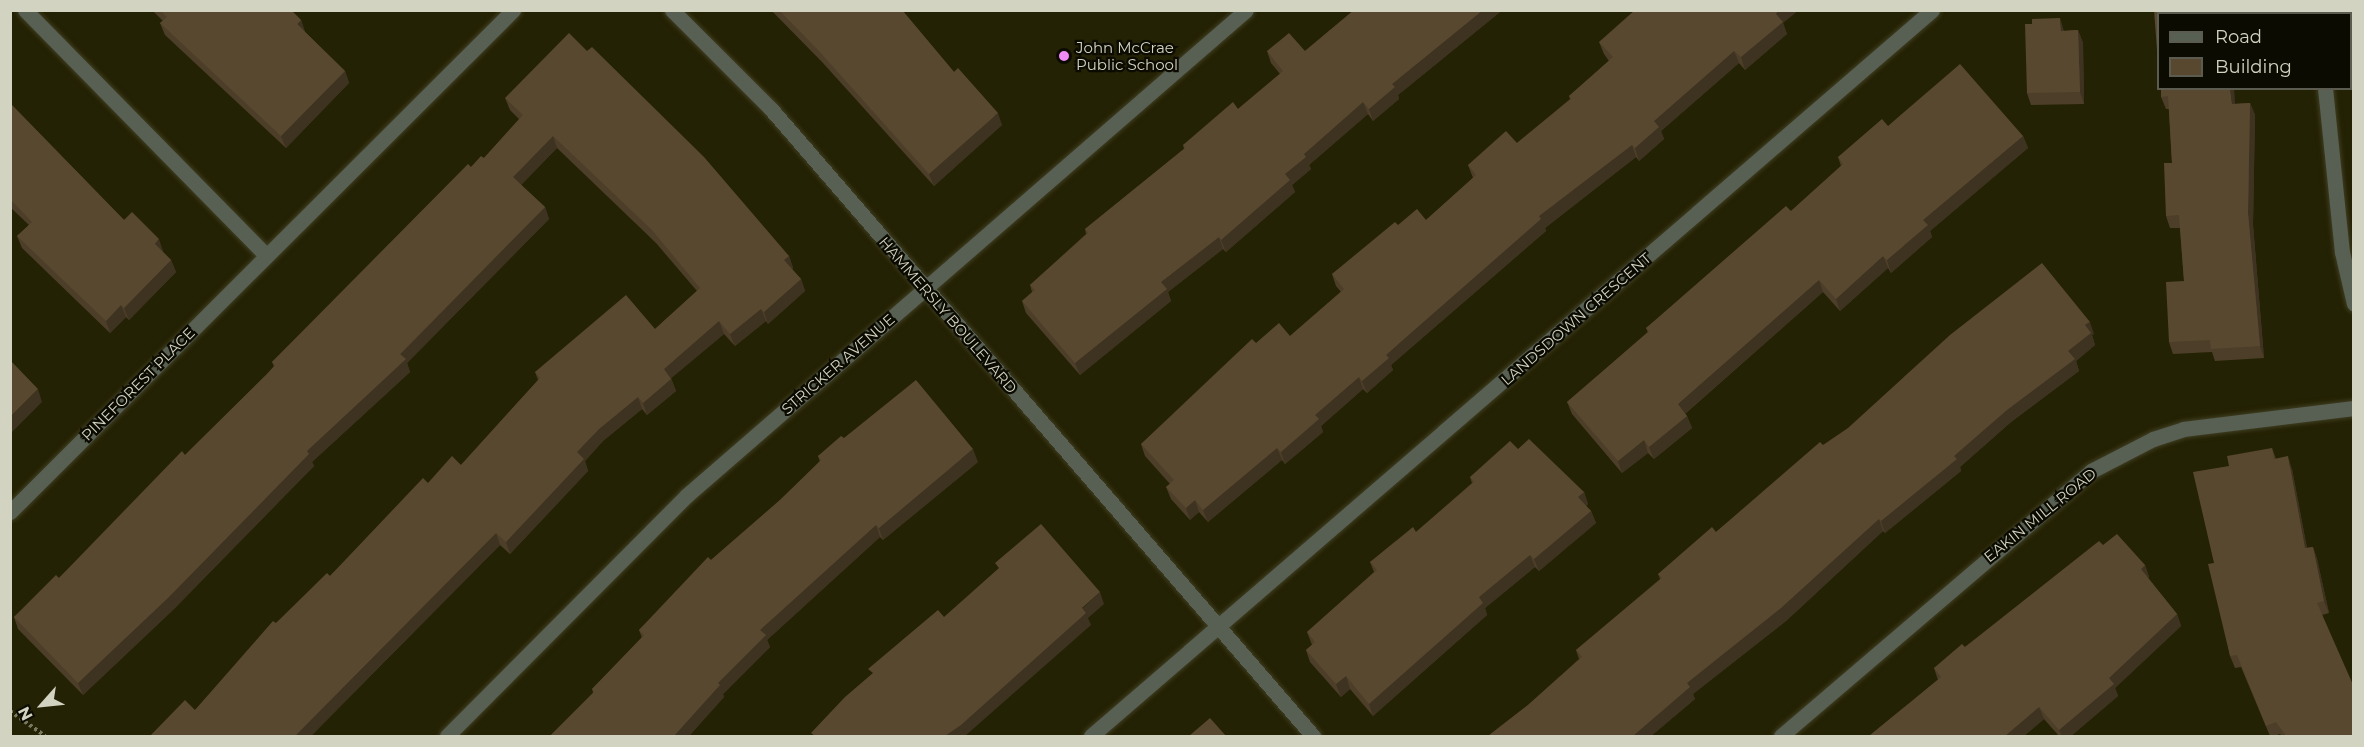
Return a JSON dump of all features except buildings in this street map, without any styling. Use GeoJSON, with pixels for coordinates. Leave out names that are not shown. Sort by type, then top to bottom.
{"type":"FeatureCollection","features":[{"type":"Feature","properties":{"kind":"street"},"geometry":{"type":"LineString","coordinates":[[24,10],[266,255]]}},
{"type":"Feature","properties":{"kind":"street","name":"PINEFOREST PLACE"},"geometry":{"type":"LineString","coordinates":[[10,512],[513,10]]}},
{"type":"Feature","properties":{"kind":"street","name":"HAMMERSLY BOULEVARD"},"geometry":{"type":"LineString","coordinates":[[672,10],[771,109],[1217,626]]}},
{"type":"Feature","properties":{"kind":"street","name":"STRICKER AVENUE"},"geometry":{"type":"LineString","coordinates":[[447,736],[555,624],[686,496],[1246,10]]}},
{"type":"Feature","properties":{"kind":"street","name":"LANDSDOWN CRESCENT"},"geometry":{"type":"LineString","coordinates":[[1091,736],[1932,10]]}},
{"type":"Feature","properties":{"kind":"street"},"geometry":{"type":"LineString","coordinates":[[2325,90],[2342,252],[2354,304]]}},
{"type":"Feature","properties":{"kind":"street","name":"EAKIN MILL ROAD"},"geometry":{"type":"LineString","coordinates":[[1780,736],[2091,471],[2153,439],[2183,429],[2354,408]]}},
{"type":"Feature","properties":{"kind":"street"},"geometry":{"type":"LineString","coordinates":[[1217,626],[1313,736]]}},
{"type":"Feature","properties":{"kind":"path"},"geometry":{"type":"LineString","coordinates":[[10,711],[45,736]]}},
{"type":"Feature","properties":{"kind":"place","name":"John McCrae Public School"},"geometry":{"type":"Point","coordinates":[1064,56]}}]}
